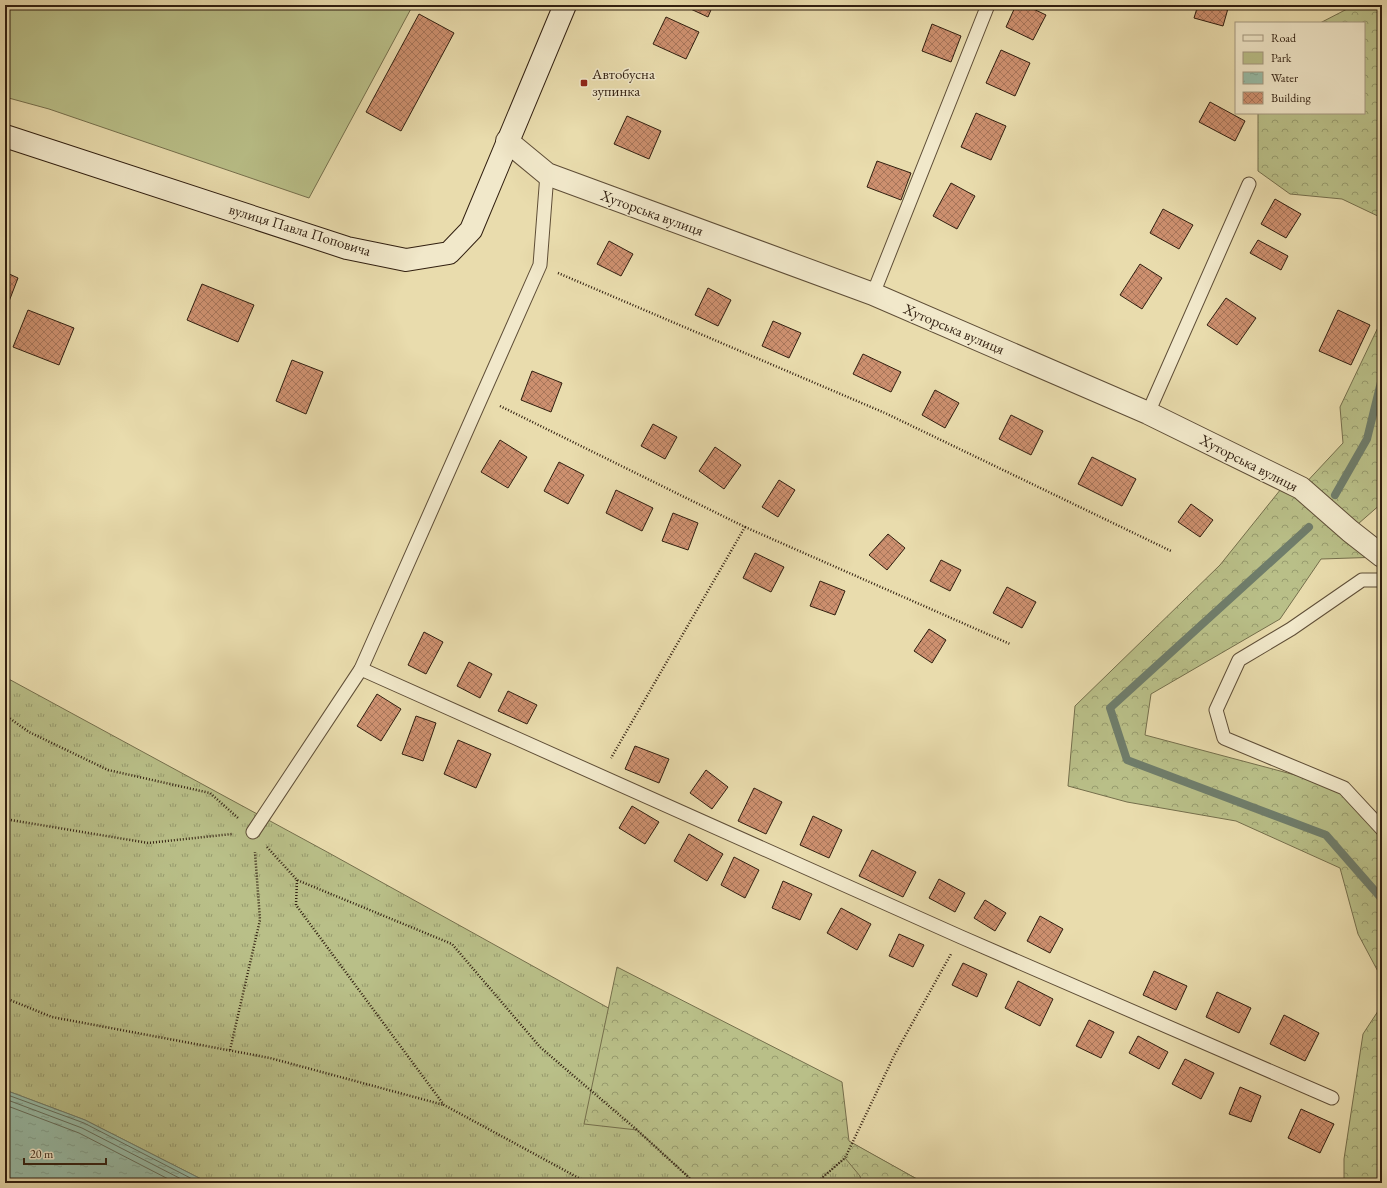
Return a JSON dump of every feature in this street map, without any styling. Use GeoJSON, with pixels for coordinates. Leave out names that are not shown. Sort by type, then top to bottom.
{"type":"FeatureCollection","features":[{"type":"Feature","properties":{"kind":"street","name":"вулиця Павла Поповича"},"geometry":{"type":"LineString","coordinates":[[5,136],[347,248],[406,260],[449,253],[470,230],[492,181],[507,141],[565,5]]}},
{"type":"Feature","properties":{"kind":"street","name":"Хуторська вулиця"},"geometry":{"type":"LineString","coordinates":[[507,141],[547,174],[873,294],[1148,413],[1301,488],[1350,531],[1382,556]]}},
{"type":"Feature","properties":{"kind":"lane"},"geometry":{"type":"LineString","coordinates":[[873,294],[988,5]]}},
{"type":"Feature","properties":{"kind":"lane"},"geometry":{"type":"LineString","coordinates":[[253,832],[361,669],[540,265],[547,174]]}},
{"type":"Feature","properties":{"kind":"lane"},"geometry":{"type":"LineString","coordinates":[[1148,413],[1249,184]]}},
{"type":"Feature","properties":{"kind":"lane"},"geometry":{"type":"LineString","coordinates":[[1382,580],[1362,580],[1291,629],[1239,660],[1216,710],[1224,738],[1344,788],[1382,829]]}},
{"type":"Feature","properties":{"kind":"lane"},"geometry":{"type":"LineString","coordinates":[[361,669],[961,937],[1332,1098]]}},
{"type":"Feature","properties":{"kind":"path"},"geometry":{"type":"LineString","coordinates":[[540,265],[885,413],[1171,551]]}},
{"type":"Feature","properties":{"kind":"path"},"geometry":{"type":"LineString","coordinates":[[481,397],[745,526],[1010,644]]}},
{"type":"Feature","properties":{"kind":"path"},"geometry":{"type":"LineString","coordinates":[[600,776],[745,526]]}},
{"type":"Feature","properties":{"kind":"path"},"geometry":{"type":"LineString","coordinates":[[5,715],[29,732],[108,770],[210,793],[253,832],[297,880],[452,944],[540,1047],[637,1130],[695,1183]]}},
{"type":"Feature","properties":{"kind":"path"},"geometry":{"type":"LineString","coordinates":[[5,819],[148,843],[253,832]]}},
{"type":"Feature","properties":{"kind":"path"},"geometry":{"type":"LineString","coordinates":[[230,1050],[260,920],[253,832]]}},
{"type":"Feature","properties":{"kind":"path"},"geometry":{"type":"LineString","coordinates":[[297,880],[296,905],[444,1105]]}},
{"type":"Feature","properties":{"kind":"path"},"geometry":{"type":"LineString","coordinates":[[816,1183],[845,1158],[895,1054],[961,937]]}},
{"type":"Feature","properties":{"kind":"path"},"geometry":{"type":"LineString","coordinates":[[5,998],[52,1017],[270,1058],[444,1105],[588,1183]]}},
{"type":"Feature","properties":{"kind":"green space"},"geometry":{"type":"Polygon","coordinates":[[[5,5],[413,5],[309,198],[49,109],[5,97],[5,5]]]}},
{"type":"Feature","properties":{"kind":"green space"},"geometry":{"type":"Polygon","coordinates":[[[1348,5],[1382,5],[1382,218],[1342,199],[1290,194],[1258,171],[1258,114],[1365,114],[1365,22],[1322,22],[1349,8],[1348,5]]]}},
{"type":"Feature","properties":{"kind":"green space"},"geometry":{"type":"Polygon","coordinates":[[[1382,319],[1382,503],[1350,531],[1382,557],[1321,559],[1280,619],[1151,694],[1145,735],[1344,788],[1382,829],[1382,979],[1358,934],[1340,868],[1236,821],[1127,802],[1068,786],[1075,706],[1220,565],[1289,479],[1301,488],[1343,443],[1340,407],[1382,319]]]}},
{"type":"Feature","properties":{"kind":"green space"},"geometry":{"type":"Polygon","coordinates":[[[5,677],[329,853],[924,1183],[209,1183],[85,1120],[5,1090],[5,677]]]}},
{"type":"Feature","properties":{"kind":"green space"},"geometry":{"type":"Polygon","coordinates":[[[617,967],[842,1082],[849,1141],[924,1183],[862,1183],[860,1176],[845,1158],[816,1183],[695,1183],[637,1130],[584,1124],[617,967]]]}},
{"type":"Feature","properties":{"kind":"green space"},"geometry":{"type":"Polygon","coordinates":[[[1382,1005],[1382,1183],[1344,1183],[1344,1159],[1363,1034],[1382,1005]]]}},
{"type":"Feature","properties":{"kind":"water"},"geometry":{"type":"Polygon","coordinates":[[[5,1090],[85,1120],[209,1183],[5,1183],[5,1090]]]}},
{"type":"Feature","properties":{"kind":"building"},"geometry":{"type":"Polygon","coordinates":[[[682,5],[713,5],[708,17],[682,5]]]}},
{"type":"Feature","properties":{"kind":"building"},"geometry":{"type":"Polygon","coordinates":[[[1016,5],[1025,5],[1046,15],[1033,40],[1006,27],[1016,5]]]}},
{"type":"Feature","properties":{"kind":"building"},"geometry":{"type":"Polygon","coordinates":[[[1198,5],[1229,5],[1223,26],[1194,18],[1198,5]]]}},
{"type":"Feature","properties":{"kind":"building"},"geometry":{"type":"Polygon","coordinates":[[[419,14],[454,33],[401,131],[366,112],[419,14]]]}},
{"type":"Feature","properties":{"kind":"building"},"geometry":{"type":"Polygon","coordinates":[[[666,17],[699,32],[686,59],[653,44],[666,17]]]}},
{"type":"Feature","properties":{"kind":"building"},"geometry":{"type":"Polygon","coordinates":[[[932,24],[961,36],[951,62],[922,51],[932,24]]]}},
{"type":"Feature","properties":{"kind":"building"},"geometry":{"type":"Polygon","coordinates":[[[1001,50],[1030,63],[1015,96],[986,83],[1001,50]]]}},
{"type":"Feature","properties":{"kind":"building"},"geometry":{"type":"Polygon","coordinates":[[[1210,102],[1245,121],[1235,141],[1199,122],[1210,102]]]}},
{"type":"Feature","properties":{"kind":"building"},"geometry":{"type":"Polygon","coordinates":[[[976,113],[1006,126],[991,160],[961,147],[976,113]]]}},
{"type":"Feature","properties":{"kind":"building"},"geometry":{"type":"Polygon","coordinates":[[[627,116],[661,131],[649,159],[614,144],[627,116]]]}},
{"type":"Feature","properties":{"kind":"building"},"geometry":{"type":"Polygon","coordinates":[[[877,161],[911,173],[901,200],[867,187],[877,161]]]}},
{"type":"Feature","properties":{"kind":"building"},"geometry":{"type":"Polygon","coordinates":[[[951,183],[975,196],[957,229],[933,216],[951,183]]]}},
{"type":"Feature","properties":{"kind":"building"},"geometry":{"type":"Polygon","coordinates":[[[1275,199],[1301,214],[1286,238],[1261,224],[1275,199]]]}},
{"type":"Feature","properties":{"kind":"building"},"geometry":{"type":"Polygon","coordinates":[[[1163,209],[1193,225],[1179,249],[1150,233],[1163,209]]]}},
{"type":"Feature","properties":{"kind":"building"},"geometry":{"type":"Polygon","coordinates":[[[1258,240],[1288,256],[1281,270],[1250,253],[1258,240]]]}},
{"type":"Feature","properties":{"kind":"building"},"geometry":{"type":"Polygon","coordinates":[[[609,241],[633,254],[621,276],[597,264],[609,241]]]}},
{"type":"Feature","properties":{"kind":"building"},"geometry":{"type":"Polygon","coordinates":[[[1140,264],[1162,278],[1142,309],[1120,295],[1140,264]]]}},
{"type":"Feature","properties":{"kind":"building"},"geometry":{"type":"Polygon","coordinates":[[[5,272],[18,278],[8,304],[5,303],[5,272]]]}},
{"type":"Feature","properties":{"kind":"building"},"geometry":{"type":"Polygon","coordinates":[[[202,284],[254,305],[238,342],[187,320],[202,284]]]}},
{"type":"Feature","properties":{"kind":"building"},"geometry":{"type":"Polygon","coordinates":[[[708,288],[731,300],[718,326],[695,315],[708,288]]]}},
{"type":"Feature","properties":{"kind":"building"},"geometry":{"type":"Polygon","coordinates":[[[1226,298],[1256,318],[1237,345],[1207,325],[1226,298]]]}},
{"type":"Feature","properties":{"kind":"building"},"geometry":{"type":"Polygon","coordinates":[[[28,310],[74,328],[59,365],[13,347],[28,310]]]}},
{"type":"Feature","properties":{"kind":"building"},"geometry":{"type":"Polygon","coordinates":[[[1338,310],[1370,325],[1351,365],[1319,351],[1338,310]]]}},
{"type":"Feature","properties":{"kind":"building"},"geometry":{"type":"Polygon","coordinates":[[[773,321],[801,333],[789,358],[762,346],[773,321]]]}},
{"type":"Feature","properties":{"kind":"building"},"geometry":{"type":"Polygon","coordinates":[[[863,354],[901,372],[891,392],[853,374],[863,354]]]}},
{"type":"Feature","properties":{"kind":"building"},"geometry":{"type":"Polygon","coordinates":[[[292,360],[323,372],[306,414],[276,401],[292,360]]]}},
{"type":"Feature","properties":{"kind":"building"},"geometry":{"type":"Polygon","coordinates":[[[532,371],[562,383],[551,412],[521,400],[532,371]]]}},
{"type":"Feature","properties":{"kind":"building"},"geometry":{"type":"Polygon","coordinates":[[[935,390],[959,403],[945,428],[922,415],[935,390]]]}},
{"type":"Feature","properties":{"kind":"building"},"geometry":{"type":"Polygon","coordinates":[[[1011,415],[1043,431],[1031,455],[999,439],[1011,415]]]}},
{"type":"Feature","properties":{"kind":"building"},"geometry":{"type":"Polygon","coordinates":[[[653,424],[677,437],[665,459],[641,446],[653,424]]]}},
{"type":"Feature","properties":{"kind":"building"},"geometry":{"type":"Polygon","coordinates":[[[500,440],[527,457],[508,488],[481,472],[500,440]]]}},
{"type":"Feature","properties":{"kind":"building"},"geometry":{"type":"Polygon","coordinates":[[[715,447],[741,465],[724,489],[699,471],[715,447]]]}},
{"type":"Feature","properties":{"kind":"building"},"geometry":{"type":"Polygon","coordinates":[[[1092,457],[1136,479],[1122,506],[1078,484],[1092,457]]]}},
{"type":"Feature","properties":{"kind":"building"},"geometry":{"type":"Polygon","coordinates":[[[559,462],[584,475],[568,504],[544,491],[559,462]]]}},
{"type":"Feature","properties":{"kind":"building"},"geometry":{"type":"Polygon","coordinates":[[[779,480],[795,490],[778,517],[762,507],[779,480]]]}},
{"type":"Feature","properties":{"kind":"building"},"geometry":{"type":"Polygon","coordinates":[[[616,490],[653,508],[642,531],[606,513],[616,490]]]}},
{"type":"Feature","properties":{"kind":"building"},"geometry":{"type":"Polygon","coordinates":[[[1191,504],[1213,520],[1200,537],[1178,522],[1191,504]]]}},
{"type":"Feature","properties":{"kind":"building"},"geometry":{"type":"Polygon","coordinates":[[[673,513],[698,523],[688,550],[662,541],[673,513]]]}},
{"type":"Feature","properties":{"kind":"building"},"geometry":{"type":"Polygon","coordinates":[[[888,534],[905,548],[887,570],[869,555],[888,534]]]}},
{"type":"Feature","properties":{"kind":"building"},"geometry":{"type":"Polygon","coordinates":[[[755,553],[784,567],[771,592],[743,578],[755,553]]]}},
{"type":"Feature","properties":{"kind":"building"},"geometry":{"type":"Polygon","coordinates":[[[941,560],[961,570],[950,591],[930,581],[941,560]]]}},
{"type":"Feature","properties":{"kind":"building"},"geometry":{"type":"Polygon","coordinates":[[[820,581],[845,591],[835,615],[810,606],[820,581]]]}},
{"type":"Feature","properties":{"kind":"building"},"geometry":{"type":"Polygon","coordinates":[[[1007,587],[1036,602],[1022,628],[993,613],[1007,587]]]}},
{"type":"Feature","properties":{"kind":"building"},"geometry":{"type":"Polygon","coordinates":[[[929,629],[946,640],[932,663],[914,651],[929,629]]]}},
{"type":"Feature","properties":{"kind":"building"},"geometry":{"type":"Polygon","coordinates":[[[424,632],[443,642],[426,674],[408,665],[424,632]]]}},
{"type":"Feature","properties":{"kind":"building"},"geometry":{"type":"Polygon","coordinates":[[[469,662],[492,674],[480,698],[457,686],[469,662]]]}},
{"type":"Feature","properties":{"kind":"building"},"geometry":{"type":"Polygon","coordinates":[[[508,691],[537,705],[527,724],[498,711],[508,691]]]}},
{"type":"Feature","properties":{"kind":"building"},"geometry":{"type":"Polygon","coordinates":[[[377,694],[401,709],[381,741],[357,726],[377,694]]]}},
{"type":"Feature","properties":{"kind":"building"},"geometry":{"type":"Polygon","coordinates":[[[416,716],[436,723],[423,761],[402,754],[416,716]]]}},
{"type":"Feature","properties":{"kind":"building"},"geometry":{"type":"Polygon","coordinates":[[[458,740],[491,754],[476,788],[444,774],[458,740]]]}},
{"type":"Feature","properties":{"kind":"building"},"geometry":{"type":"Polygon","coordinates":[[[635,746],[669,759],[659,783],[625,769],[635,746]]]}},
{"type":"Feature","properties":{"kind":"building"},"geometry":{"type":"Polygon","coordinates":[[[706,770],[728,787],[712,809],[690,793],[706,770]]]}},
{"type":"Feature","properties":{"kind":"building"},"geometry":{"type":"Polygon","coordinates":[[[754,788],[782,802],[766,834],[738,821],[754,788]]]}},
{"type":"Feature","properties":{"kind":"building"},"geometry":{"type":"Polygon","coordinates":[[[632,806],[659,822],[645,844],[619,828],[632,806]]]}},
{"type":"Feature","properties":{"kind":"building"},"geometry":{"type":"Polygon","coordinates":[[[813,816],[842,830],[829,858],[800,845],[813,816]]]}},
{"type":"Feature","properties":{"kind":"building"},"geometry":{"type":"Polygon","coordinates":[[[689,834],[723,854],[707,881],[674,861],[689,834]]]}},
{"type":"Feature","properties":{"kind":"building"},"geometry":{"type":"Polygon","coordinates":[[[872,850],[916,872],[903,897],[859,876],[872,850]]]}},
{"type":"Feature","properties":{"kind":"building"},"geometry":{"type":"Polygon","coordinates":[[[734,857],[759,870],[745,898],[721,885],[734,857]]]}},
{"type":"Feature","properties":{"kind":"building"},"geometry":{"type":"Polygon","coordinates":[[[939,879],[965,893],[955,912],[929,898],[939,879]]]}},
{"type":"Feature","properties":{"kind":"building"},"geometry":{"type":"Polygon","coordinates":[[[783,881],[812,894],[800,920],[772,908],[783,881]]]}},
{"type":"Feature","properties":{"kind":"building"},"geometry":{"type":"Polygon","coordinates":[[[985,900],[1006,913],[995,931],[974,918],[985,900]]]}},
{"type":"Feature","properties":{"kind":"building"},"geometry":{"type":"Polygon","coordinates":[[[841,908],[871,924],[857,950],[827,933],[841,908]]]}},
{"type":"Feature","properties":{"kind":"building"},"geometry":{"type":"Polygon","coordinates":[[[1040,916],[1063,929],[1050,953],[1027,941],[1040,916]]]}},
{"type":"Feature","properties":{"kind":"building"},"geometry":{"type":"Polygon","coordinates":[[[899,934],[924,945],[913,967],[889,956],[899,934]]]}},
{"type":"Feature","properties":{"kind":"building"},"geometry":{"type":"Polygon","coordinates":[[[963,963],[987,974],[977,997],[952,985],[963,963]]]}},
{"type":"Feature","properties":{"kind":"building"},"geometry":{"type":"Polygon","coordinates":[[[1154,971],[1187,986],[1176,1010],[1143,995],[1154,971]]]}},
{"type":"Feature","properties":{"kind":"building"},"geometry":{"type":"Polygon","coordinates":[[[1018,981],[1053,999],[1040,1026],[1005,1008],[1018,981]]]}},
{"type":"Feature","properties":{"kind":"building"},"geometry":{"type":"Polygon","coordinates":[[[1217,992],[1251,1008],[1239,1033],[1206,1017],[1217,992]]]}},
{"type":"Feature","properties":{"kind":"building"},"geometry":{"type":"Polygon","coordinates":[[[1284,1015],[1319,1033],[1305,1061],[1270,1044],[1284,1015]]]}},
{"type":"Feature","properties":{"kind":"building"},"geometry":{"type":"Polygon","coordinates":[[[1089,1020],[1114,1032],[1101,1058],[1076,1046],[1089,1020]]]}},
{"type":"Feature","properties":{"kind":"building"},"geometry":{"type":"Polygon","coordinates":[[[1138,1036],[1168,1052],[1159,1069],[1129,1053],[1138,1036]]]}},
{"type":"Feature","properties":{"kind":"building"},"geometry":{"type":"Polygon","coordinates":[[[1185,1059],[1214,1073],[1201,1099],[1172,1084],[1185,1059]]]}},
{"type":"Feature","properties":{"kind":"building"},"geometry":{"type":"Polygon","coordinates":[[[1240,1087],[1261,1096],[1251,1122],[1229,1114],[1240,1087]]]}},
{"type":"Feature","properties":{"kind":"building"},"geometry":{"type":"Polygon","coordinates":[[[1301,1109],[1334,1124],[1320,1153],[1288,1138],[1301,1109]]]}},
{"type":"Feature","properties":{"kind":"waterway"},"geometry":{"type":"LineString","coordinates":[[1380,5],[1382,14]]}},
{"type":"Feature","properties":{"kind":"waterway"},"geometry":{"type":"LineString","coordinates":[[1335,495],[1367,439],[1382,378]]}},
{"type":"Feature","properties":{"kind":"waterway"},"geometry":{"type":"LineString","coordinates":[[1309,527],[1110,708],[1127,760],[1326,835],[1382,899]]}},
{"type":"Feature","properties":{"kind":"place","name":"Автобусна зупинка"},"geometry":{"type":"Point","coordinates":[584,83]}}]}
